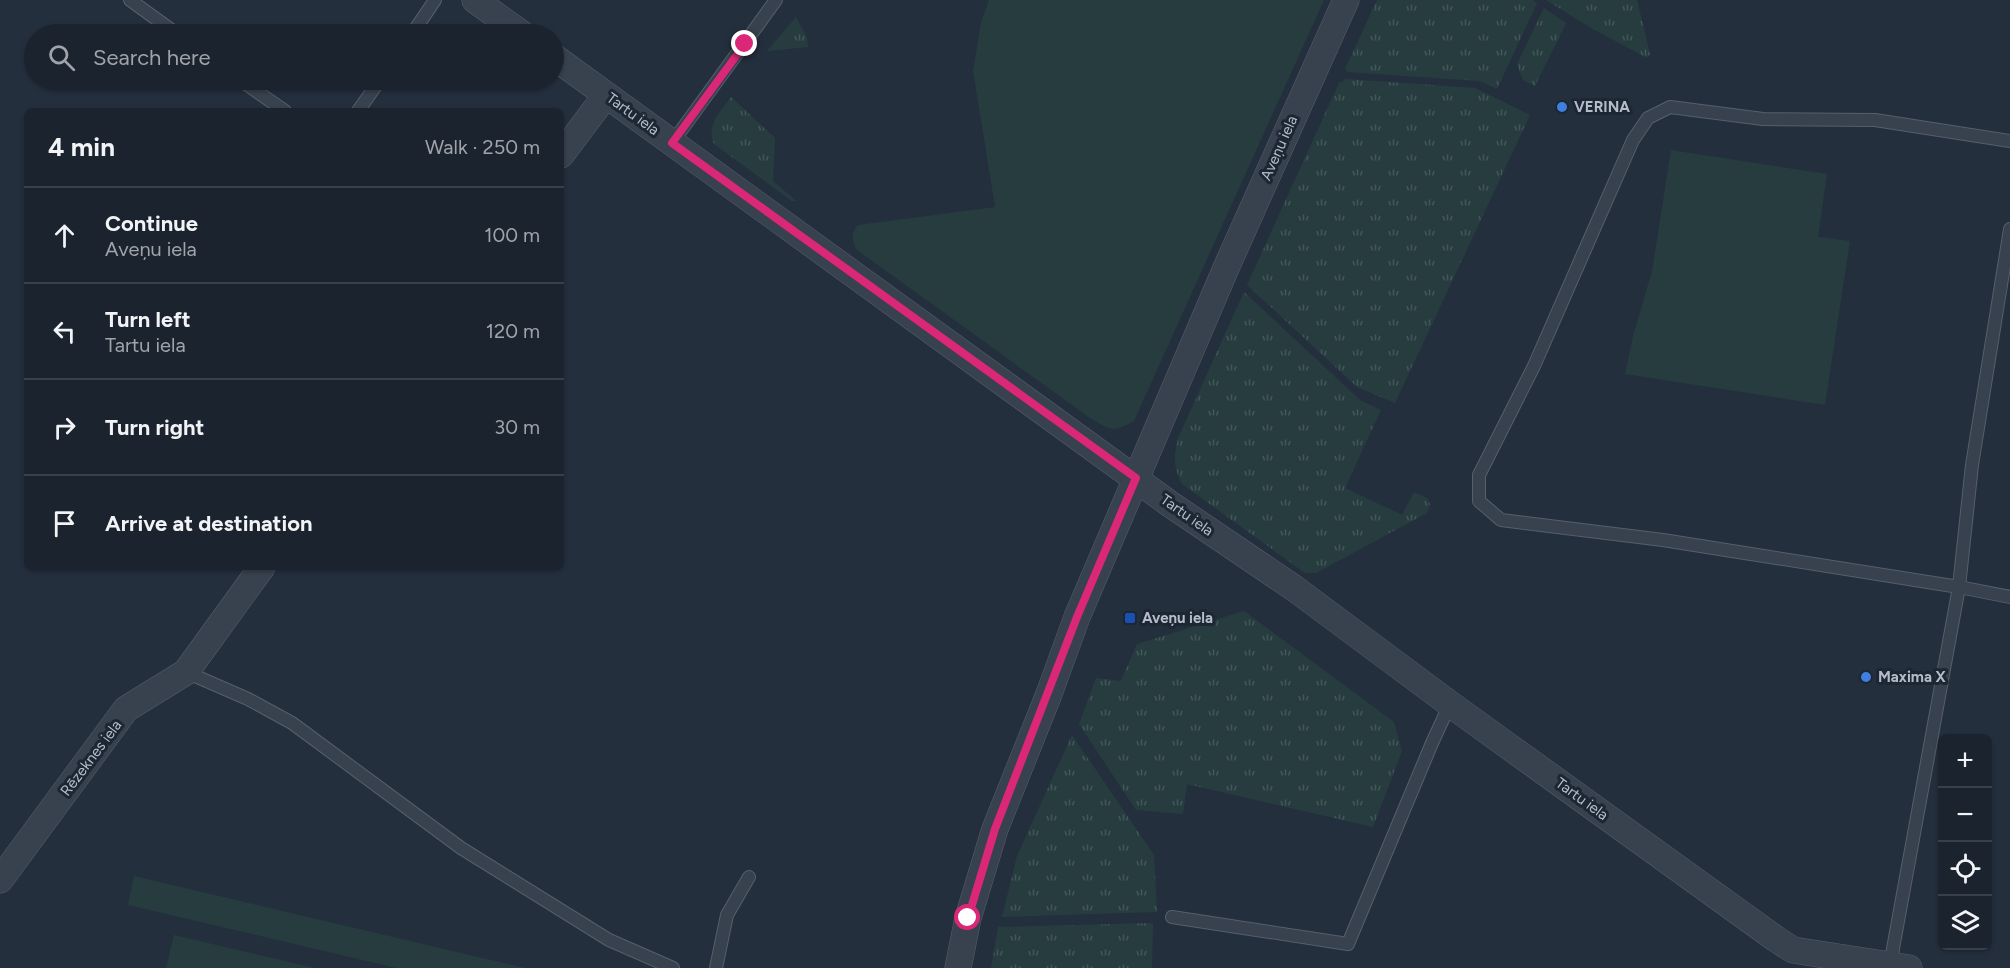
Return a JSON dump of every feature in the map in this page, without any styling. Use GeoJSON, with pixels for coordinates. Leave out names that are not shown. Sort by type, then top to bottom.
{"type":"FeatureCollection","features":[{"type":"Feature","properties":{"kind":"street","name":"Aveņu iela"},"geometry":{"type":"LineString","coordinates":[[958,968],[968,918],[995,829],[1077,617],[1231,257],[1346,0]]}},
{"type":"Feature","properties":{"kind":"street"},"geometry":{"type":"LineString","coordinates":[[483,3],[509,24]]}},
{"type":"Feature","properties":{"kind":"street","name":"Tartu iela"},"geometry":{"type":"LineString","coordinates":[[564,64],[1136,478],[1294,588],[1790,959]]}},
{"type":"Feature","properties":{"kind":"street"},"geometry":{"type":"LineString","coordinates":[[564,151],[606,95]]}},
{"type":"Feature","properties":{"kind":"street","name":"Rēzeknes iela"},"geometry":{"type":"LineString","coordinates":[[0,880],[126,709],[186,672],[260,570]]}},
{"type":"Feature","properties":{"kind":"street"},"geometry":{"type":"LineString","coordinates":[[1790,959],[1900,967]]}},
{"type":"Feature","properties":{"kind":"lane"},"geometry":{"type":"LineString","coordinates":[[129,0],[163,24]]}},
{"type":"Feature","properties":{"kind":"lane"},"geometry":{"type":"LineString","coordinates":[[419,24],[435,0]]}},
{"type":"Feature","properties":{"kind":"lane"},"geometry":{"type":"LineString","coordinates":[[672,143],[776,0]]}},
{"type":"Feature","properties":{"kind":"lane"},"geometry":{"type":"LineString","coordinates":[[255,90],[281,108]]}},
{"type":"Feature","properties":{"kind":"lane"},"geometry":{"type":"LineString","coordinates":[[360,108],[373,90]]}},
{"type":"Feature","properties":{"kind":"lane"},"geometry":{"type":"LineString","coordinates":[[2010,141],[1875,120],[1763,118],[1670,107],[1648,118],[1633,140],[1534,366],[1479,475],[1479,501],[1501,520],[1663,540],[2010,597]]}},
{"type":"Feature","properties":{"kind":"lane"},"geometry":{"type":"LineString","coordinates":[[1900,967],[1959,587],[1972,465],[2010,229]]}},
{"type":"Feature","properties":{"kind":"lane"},"geometry":{"type":"LineString","coordinates":[[186,672],[248,699],[292,723],[461,848],[609,940],[673,968]]}},
{"type":"Feature","properties":{"kind":"lane"},"geometry":{"type":"LineString","coordinates":[[1172,917],[1348,944],[1450,704]]}},
{"type":"Feature","properties":{"kind":"lane"},"geometry":{"type":"LineString","coordinates":[[716,968],[727,915],[749,878]]}},
{"type":"Feature","properties":{"kind":"green space"},"geometry":{"type":"Polygon","coordinates":[[[989,0],[1324,0],[1134,421],[1121,427],[1107,427],[1090,418],[857,250],[854,243],[853,234],[858,225],[995,207],[973,71],[981,22],[989,0]]]}},
{"type":"Feature","properties":{"kind":"green space"},"geometry":{"type":"Polygon","coordinates":[[[1377,0],[1533,0],[1537,3],[1497,89],[1480,81],[1347,72],[1345,69],[1377,0]]]}},
{"type":"Feature","properties":{"kind":"green space"},"geometry":{"type":"Polygon","coordinates":[[[1546,0],[1637,0],[1650,54],[1647,58],[1591,28],[1546,0]]]}},
{"type":"Feature","properties":{"kind":"green space"},"geometry":{"type":"Polygon","coordinates":[[[1544,8],[1566,23],[1535,86],[1523,80],[1517,64],[1544,8]]]}},
{"type":"Feature","properties":{"kind":"green space"},"geometry":{"type":"Polygon","coordinates":[[[796,17],[807,38],[808,47],[767,51],[796,17]]]}},
{"type":"Feature","properties":{"kind":"green space"},"geometry":{"type":"Polygon","coordinates":[[[1346,79],[1475,88],[1530,115],[1395,403],[1357,387],[1247,285],[1339,83],[1346,79]]]}},
{"type":"Feature","properties":{"kind":"green space"},"geometry":{"type":"Polygon","coordinates":[[[731,97],[775,138],[773,181],[796,201],[792,201],[714,144],[713,125],[731,97]]]}},
{"type":"Feature","properties":{"kind":"green space"},"geometry":{"type":"Polygon","coordinates":[[[1671,150],[1827,174],[1818,237],[1850,241],[1825,405],[1625,374],[1633,336],[1652,271],[1671,150]]]}},
{"type":"Feature","properties":{"kind":"green space"},"geometry":{"type":"Polygon","coordinates":[[[1244,292],[1360,400],[1381,410],[1345,488],[1402,515],[1414,492],[1427,498],[1430,504],[1427,513],[1316,573],[1305,573],[1182,484],[1177,472],[1175,455],[1179,436],[1244,292]]]}},
{"type":"Feature","properties":{"kind":"green space"},"geometry":{"type":"Polygon","coordinates":[[[1244,611],[1394,722],[1402,751],[1373,827],[1187,784],[1183,814],[1136,810],[1079,724],[1096,678],[1121,681],[1137,644],[1244,611]]]}},
{"type":"Feature","properties":{"kind":"green space"},"geometry":{"type":"Polygon","coordinates":[[[1072,735],[1154,855],[1157,912],[1002,917],[1017,856],[1072,735]]]}},
{"type":"Feature","properties":{"kind":"green space"},"geometry":{"type":"Polygon","coordinates":[[[134,876],[525,968],[396,968],[128,905],[134,876]]]}},
{"type":"Feature","properties":{"kind":"green space"},"geometry":{"type":"Polygon","coordinates":[[[1153,923],[1152,968],[991,968],[998,927],[1153,923]]]}},
{"type":"Feature","properties":{"kind":"green space"},"geometry":{"type":"Polygon","coordinates":[[[174,935],[315,968],[166,968],[174,935]]]}},
{"type":"Feature","properties":{"kind":"place","name":"VERINA"},"geometry":{"type":"Point","coordinates":[1562,107]}},
{"type":"Feature","properties":{"kind":"place","name":"Aveņu iela"},"geometry":{"type":"Point","coordinates":[1130,618]}},
{"type":"Feature","properties":{"kind":"place","name":"Maxima X"},"geometry":{"type":"Point","coordinates":[1866,677]}},
{"type":"Feature","properties":{"kind":"route"},"geometry":{"type":"LineString","coordinates":[[745,44],[672,143],[1136,478],[1077,617],[995,829],[968,918]]}}]}
